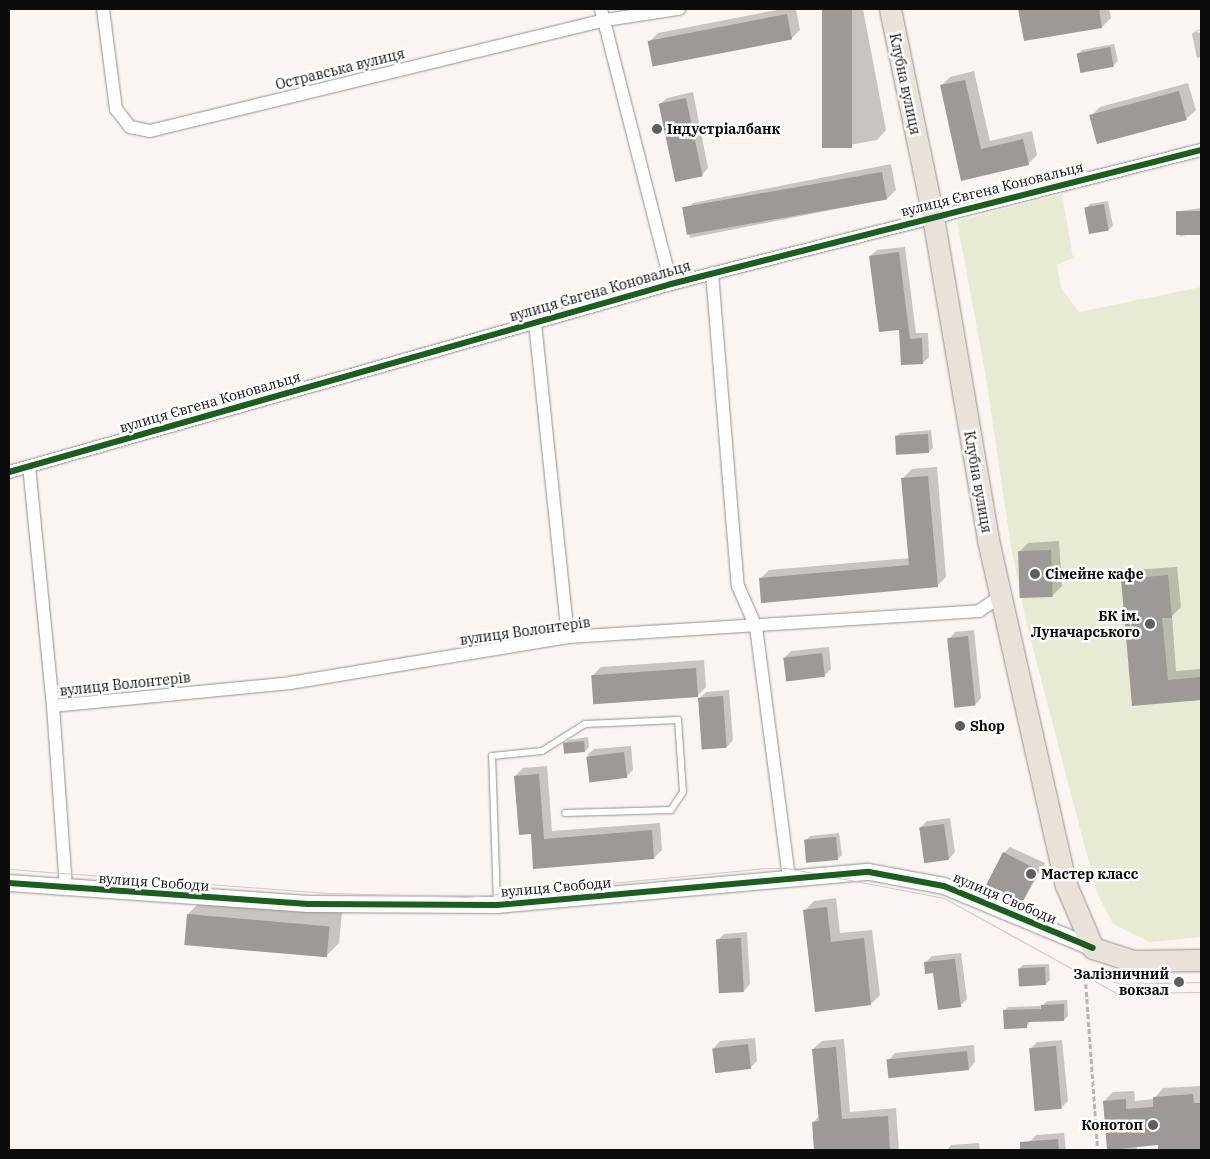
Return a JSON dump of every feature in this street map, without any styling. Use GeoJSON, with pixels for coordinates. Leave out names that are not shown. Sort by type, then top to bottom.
{"type":"FeatureCollection","features":[{"type":"Feature","properties":{"kind":"main road","name":"Клубна вулиця"},"geometry":{"type":"LineString","coordinates":[[890,9],[933,217],[988,540],[1000,597],[1066,885],[1092,948]]}},
{"type":"Feature","properties":{"kind":"main road","name":"вулиця Свободи"},"geometry":{"type":"LineString","coordinates":[[1092,948],[1133,960],[1201,960]]}},
{"type":"Feature","properties":{"kind":"street","name":"Остравська вулиця"},"geometry":{"type":"LineString","coordinates":[[103,9],[116,109],[130,127],[150,131],[603,14],[679,9]]}},
{"type":"Feature","properties":{"kind":"street"},"geometry":{"type":"LineString","coordinates":[[603,14],[671,284]]}},
{"type":"Feature","properties":{"kind":"street","name":"вулиця Євгена Коновальця"},"geometry":{"type":"LineString","coordinates":[[9,472],[671,284],[1201,150]]}},
{"type":"Feature","properties":{"kind":"street"},"geometry":{"type":"LineString","coordinates":[[712,273],[738,586],[756,627],[789,878]]}},
{"type":"Feature","properties":{"kind":"street"},"geometry":{"type":"LineString","coordinates":[[534,322],[568,637]]}},
{"type":"Feature","properties":{"kind":"street","name":"вулиця Волонтерів"},"geometry":{"type":"LineString","coordinates":[[29,466],[52,706],[66,888]]}},
{"type":"Feature","properties":{"kind":"street","name":"вулиця Волонтерів"},"geometry":{"type":"LineString","coordinates":[[52,706],[290,683],[568,637],[756,627],[979,611],[1000,597]]}},
{"type":"Feature","properties":{"kind":"street","name":"вулиця Свободи"},"geometry":{"type":"LineString","coordinates":[[9,884],[308,904],[497,906],[869,872],[944,886],[1092,948]]}},
{"type":"Feature","properties":{"kind":"lane"},"geometry":{"type":"LineString","coordinates":[[497,906],[492,756],[542,751],[585,724],[678,720],[683,792],[671,810],[565,813]]}},
{"type":"Feature","properties":{"kind":"path"},"geometry":{"type":"LineString","coordinates":[[1086,984],[1098,1150]]}},
{"type":"Feature","properties":{"kind":"green space"},"geometry":{"type":"Polygon","coordinates":[[[1062,194],[1073,258],[1057,265],[1061,288],[1079,312],[1201,287],[1201,937],[1150,942],[1113,924],[1097,893],[1027,626],[1011,547],[986,377],[957,221],[1062,194]]]}},
{"type":"Feature","properties":{"kind":"building"},"geometry":{"type":"Polygon","coordinates":[[[822,9],[852,9],[852,148],[822,148],[822,9]]]}},
{"type":"Feature","properties":{"kind":"building"},"geometry":{"type":"Polygon","coordinates":[[[1018,9],[1099,9],[1102,28],[1024,41],[1018,9]]]}},
{"type":"Feature","properties":{"kind":"building"},"geometry":{"type":"Polygon","coordinates":[[[787,14],[792,40],[653,67],[648,41],[787,14]]]}},
{"type":"Feature","properties":{"kind":"building"},"geometry":{"type":"Polygon","coordinates":[[[1110,47],[1114,67],[1080,73],[1077,53],[1110,47]]]}},
{"type":"Feature","properties":{"kind":"building"},"geometry":{"type":"Polygon","coordinates":[[[965,80],[981,149],[1023,139],[1029,165],[961,181],[940,85],[965,80]]]}},
{"type":"Feature","properties":{"kind":"building"},"geometry":{"type":"Polygon","coordinates":[[[1179,91],[1187,120],[1097,144],[1089,115],[1179,91]]]}},
{"type":"Feature","properties":{"kind":"building"},"geometry":{"type":"Polygon","coordinates":[[[686,98],[703,176],[675,182],[659,104],[686,98]]]}},
{"type":"Feature","properties":{"kind":"building"},"geometry":{"type":"Polygon","coordinates":[[[882,172],[887,200],[687,235],[682,207],[882,172]]]}},
{"type":"Feature","properties":{"kind":"building"},"geometry":{"type":"Polygon","coordinates":[[[1104,204],[1109,231],[1089,234],[1084,207],[1104,204]]]}},
{"type":"Feature","properties":{"kind":"building"},"geometry":{"type":"Polygon","coordinates":[[[1176,211],[1201,211],[1201,235],[1176,235],[1176,211]]]}},
{"type":"Feature","properties":{"kind":"building"},"geometry":{"type":"Polygon","coordinates":[[[899,252],[910,339],[922,338],[923,364],[901,365],[899,330],[879,332],[869,256],[899,252]]]}},
{"type":"Feature","properties":{"kind":"building"},"geometry":{"type":"Polygon","coordinates":[[[928,434],[929,453],[896,455],[895,436],[928,434]]]}},
{"type":"Feature","properties":{"kind":"building"},"geometry":{"type":"Polygon","coordinates":[[[928,476],[938,587],[761,603],[759,578],[909,565],[901,478],[928,476]]]}},
{"type":"Feature","properties":{"kind":"building","name":"Сімейне кафе"},"geometry":{"type":"Polygon","coordinates":[[[1051,550],[1053,597],[1020,598],[1018,551],[1051,550]]]}},
{"type":"Feature","properties":{"kind":"building"},"geometry":{"type":"Polygon","coordinates":[[[1168,575],[1172,618],[1162,618],[1168,680],[1201,677],[1201,700],[1132,706],[1121,579],[1168,575]]]}},
{"type":"Feature","properties":{"kind":"building"},"geometry":{"type":"Polygon","coordinates":[[[968,636],[975,706],[954,708],[947,638],[968,636]]]}},
{"type":"Feature","properties":{"kind":"building"},"geometry":{"type":"Polygon","coordinates":[[[822,653],[825,677],[786,682],[783,658],[822,653]]]}},
{"type":"Feature","properties":{"kind":"building"},"geometry":{"type":"Polygon","coordinates":[[[696,668],[698,697],[593,704],[591,675],[696,668]]]}},
{"type":"Feature","properties":{"kind":"building"},"geometry":{"type":"Polygon","coordinates":[[[723,696],[727,748],[702,750],[698,698],[723,696]]]}},
{"type":"Feature","properties":{"kind":"building"},"geometry":{"type":"Polygon","coordinates":[[[584,741],[585,752],[564,754],[563,743],[584,741]]]}},
{"type":"Feature","properties":{"kind":"building"},"geometry":{"type":"Polygon","coordinates":[[[624,752],[627,778],[589,782],[586,757],[624,752]]]}},
{"type":"Feature","properties":{"kind":"building"},"geometry":{"type":"Polygon","coordinates":[[[539,774],[544,839],[652,830],[654,859],[533,869],[531,834],[519,835],[514,776],[539,774]]]}},
{"type":"Feature","properties":{"kind":"building"},"geometry":{"type":"Polygon","coordinates":[[[944,824],[949,860],[924,863],[919,827],[944,824]]]}},
{"type":"Feature","properties":{"kind":"building"},"geometry":{"type":"Polygon","coordinates":[[[836,837],[838,860],[806,863],[804,840],[836,837]]]}},
{"type":"Feature","properties":{"kind":"building"},"geometry":{"type":"Polygon","coordinates":[[[1003,852],[1039,870],[1021,905],[985,887],[1003,852]]]}},
{"type":"Feature","properties":{"kind":"building"},"geometry":{"type":"Polygon","coordinates":[[[827,907],[831,942],[864,938],[871,1005],[815,1012],[803,910],[827,907]]]}},
{"type":"Feature","properties":{"kind":"building"},"geometry":{"type":"Polygon","coordinates":[[[187,914],[329,926],[327,957],[184,945],[187,914]]]}},
{"type":"Feature","properties":{"kind":"building"},"geometry":{"type":"Polygon","coordinates":[[[741,938],[744,992],[719,993],[716,939],[741,938]]]}},
{"type":"Feature","properties":{"kind":"building"},"geometry":{"type":"Polygon","coordinates":[[[955,959],[961,1007],[938,1010],[933,973],[925,974],[924,962],[955,959]]]}},
{"type":"Feature","properties":{"kind":"building"},"geometry":{"type":"Polygon","coordinates":[[[1045,967],[1046,985],[1019,986],[1018,968],[1045,967]]]}},
{"type":"Feature","properties":{"kind":"building"},"geometry":{"type":"Polygon","coordinates":[[[1064,1004],[1064,1021],[1027,1022],[1027,1028],[1004,1029],[1003,1010],[1041,1009],[1041,1005],[1064,1004]]]}},
{"type":"Feature","properties":{"kind":"building"},"geometry":{"type":"Polygon","coordinates":[[[748,1044],[751,1069],[715,1073],[712,1048],[748,1044]]]}},
{"type":"Feature","properties":{"kind":"building"},"geometry":{"type":"Polygon","coordinates":[[[1056,1046],[1061,1109],[1035,1111],[1029,1048],[1056,1046]]]}},
{"type":"Feature","properties":{"kind":"building"},"geometry":{"type":"Polygon","coordinates":[[[836,1047],[842,1119],[888,1116],[890,1150],[814,1150],[812,1122],[819,1121],[812,1049],[836,1047]]]}},
{"type":"Feature","properties":{"kind":"building"},"geometry":{"type":"Polygon","coordinates":[[[967,1051],[969,1070],[888,1078],[886,1059],[967,1051]]]}},
{"type":"Feature","properties":{"kind":"building","name":"Конотоп"},"geometry":{"type":"Polygon","coordinates":[[[1193,1094],[1194,1103],[1201,1103],[1200,1150],[1158,1150],[1158,1145],[1107,1150],[1103,1101],[1126,1099],[1126,1109],[1153,1107],[1153,1097],[1193,1094]]]}},
{"type":"Feature","properties":{"kind":"building"},"geometry":{"type":"Polygon","coordinates":[[[1058,1139],[1059,1150],[1020,1150],[1020,1142],[1058,1139]]]}},
{"type":"Feature","properties":{"kind":"tram line"},"geometry":{"type":"LineString","coordinates":[[9,869],[331,893],[466,897],[767,868],[787,868],[944,898],[1116,993],[1201,992]]}},
{"type":"Feature","properties":{"kind":"tram line"},"geometry":{"type":"LineString","coordinates":[[1090,974],[1120,984],[1201,982]]}},
{"type":"Feature","properties":{"kind":"cycle path"},"geometry":{"type":"LineString","coordinates":[[9,472],[671,284],[1201,150]]}},
{"type":"Feature","properties":{"kind":"cycle path"},"geometry":{"type":"LineString","coordinates":[[9,883],[308,904],[497,905],[869,872],[944,886],[1093,948]]}},
{"type":"Feature","properties":{"kind":"place","name":"Індустріалбанк"},"geometry":{"type":"Point","coordinates":[657,129]}},
{"type":"Feature","properties":{"kind":"place","name":"Сімейне кафе"},"geometry":{"type":"Point","coordinates":[1035,574]}},
{"type":"Feature","properties":{"kind":"place","name":"БК ім. Луначарського"},"geometry":{"type":"Point","coordinates":[1150,624]}},
{"type":"Feature","properties":{"kind":"place","name":"Shop"},"geometry":{"type":"Point","coordinates":[960,726]}},
{"type":"Feature","properties":{"kind":"place","name":"Мастер класс"},"geometry":{"type":"Point","coordinates":[1031,874]}},
{"type":"Feature","properties":{"kind":"place","name":"Залізничний вокзал"},"geometry":{"type":"Point","coordinates":[1179,982]}},
{"type":"Feature","properties":{"kind":"place","name":"Конотоп"},"geometry":{"type":"Point","coordinates":[1153,1125]}}]}
